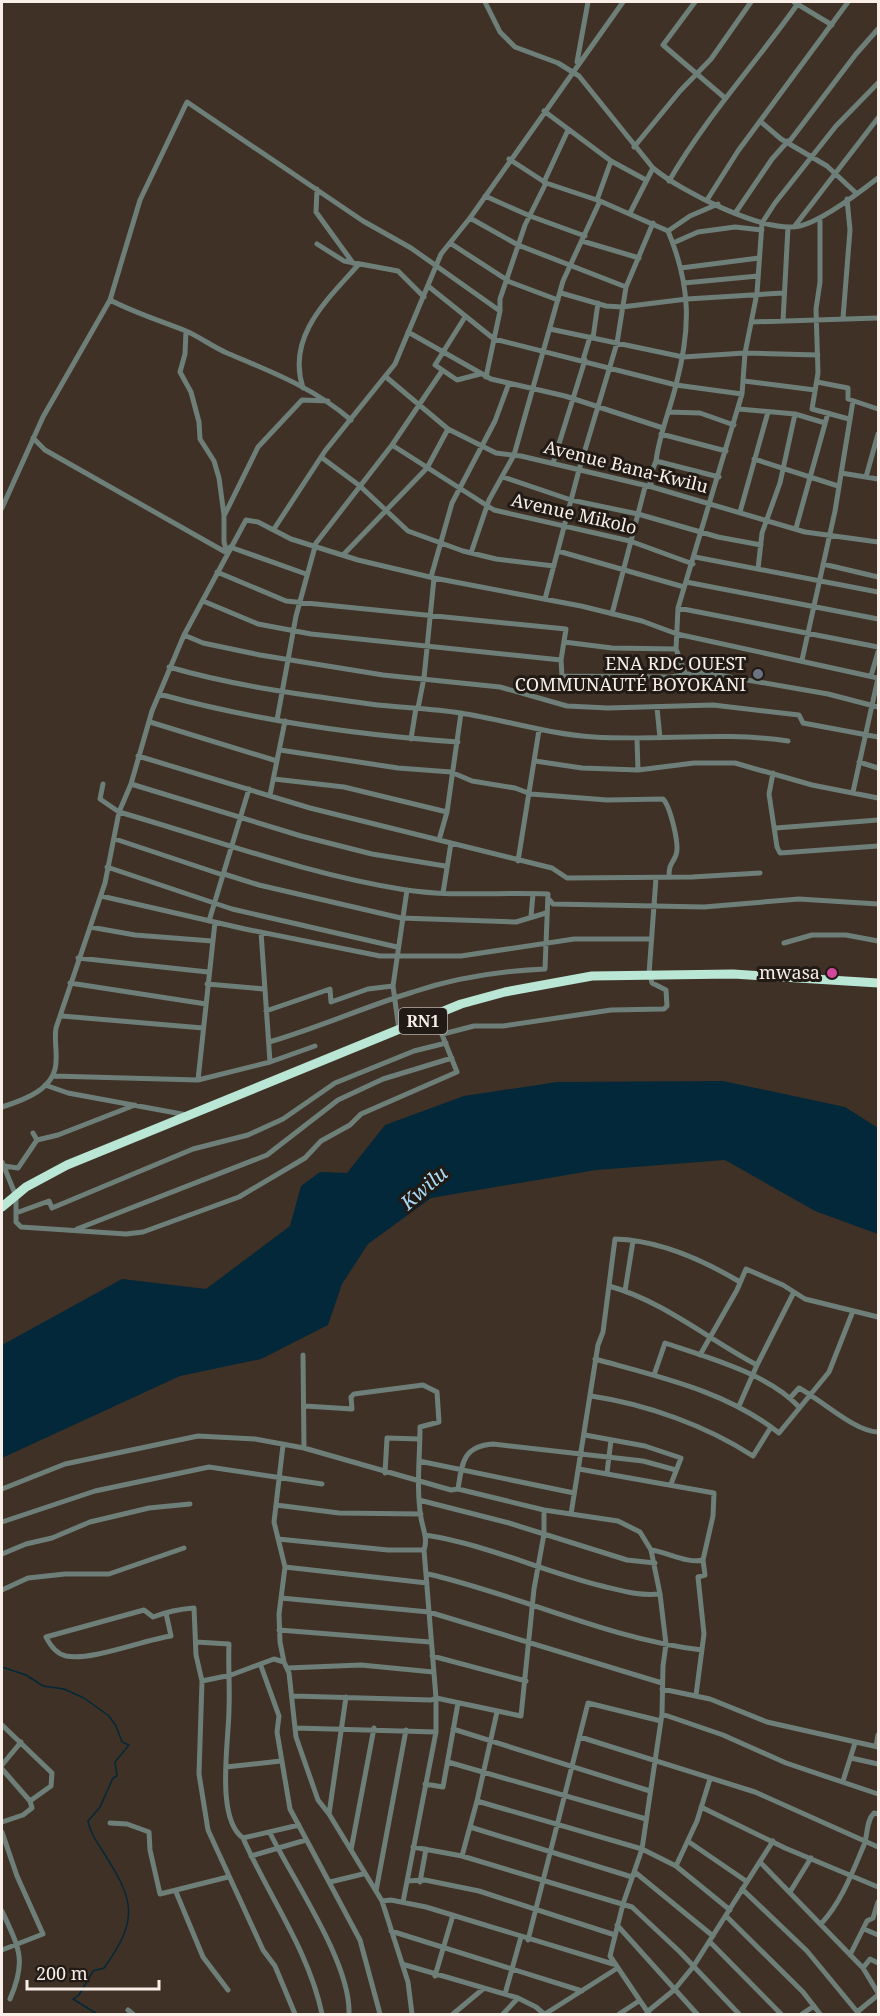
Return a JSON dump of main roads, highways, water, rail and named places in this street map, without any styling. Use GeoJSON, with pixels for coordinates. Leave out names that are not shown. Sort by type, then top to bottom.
{"type":"FeatureCollection","features":[{"type":"Feature","properties":{"kind":"highway","name":"RN1"},"geometry":{"type":"LineString","coordinates":[[2,1207],[40,1178],[67,1165],[435,1017],[461,1004],[549,983],[592,976],[733,974],[879,983]]}},
{"type":"Feature","properties":{"kind":"water","name":"Kwilu"},"geometry":{"type":"Polygon","coordinates":[[[723,1081],[845,1107],[878,1128],[878,1234],[815,1211],[725,1160],[596,1170],[431,1198],[368,1244],[342,1284],[328,1325],[261,1359],[180,1376],[2,1458],[2,1345],[122,1279],[206,1289],[290,1226],[301,1186],[320,1172],[347,1173],[385,1125],[464,1096],[557,1082],[723,1081]]]}},
{"type":"Feature","properties":{"kind":"waterway"},"geometry":{"type":"LineString","coordinates":[[2,1667],[26,1675],[43,1686],[64,1689],[84,1698],[109,1716],[122,1742],[129,1745],[115,1762],[117,1776],[113,1778],[100,1807],[88,1821],[90,1829],[121,1882],[128,1909],[128,1922],[116,1951],[104,1968],[93,1971],[79,1995],[73,1999],[97,2014]]}},
{"type":"Feature","properties":{"kind":"place","name":"ENA RDC OUEST COMMUNAUTÉ BOYOKANI"},"geometry":{"type":"Point","coordinates":[758,674]}},
{"type":"Feature","properties":{"kind":"place","name":"mwasa"},"geometry":{"type":"Point","coordinates":[832,973]}}]}
